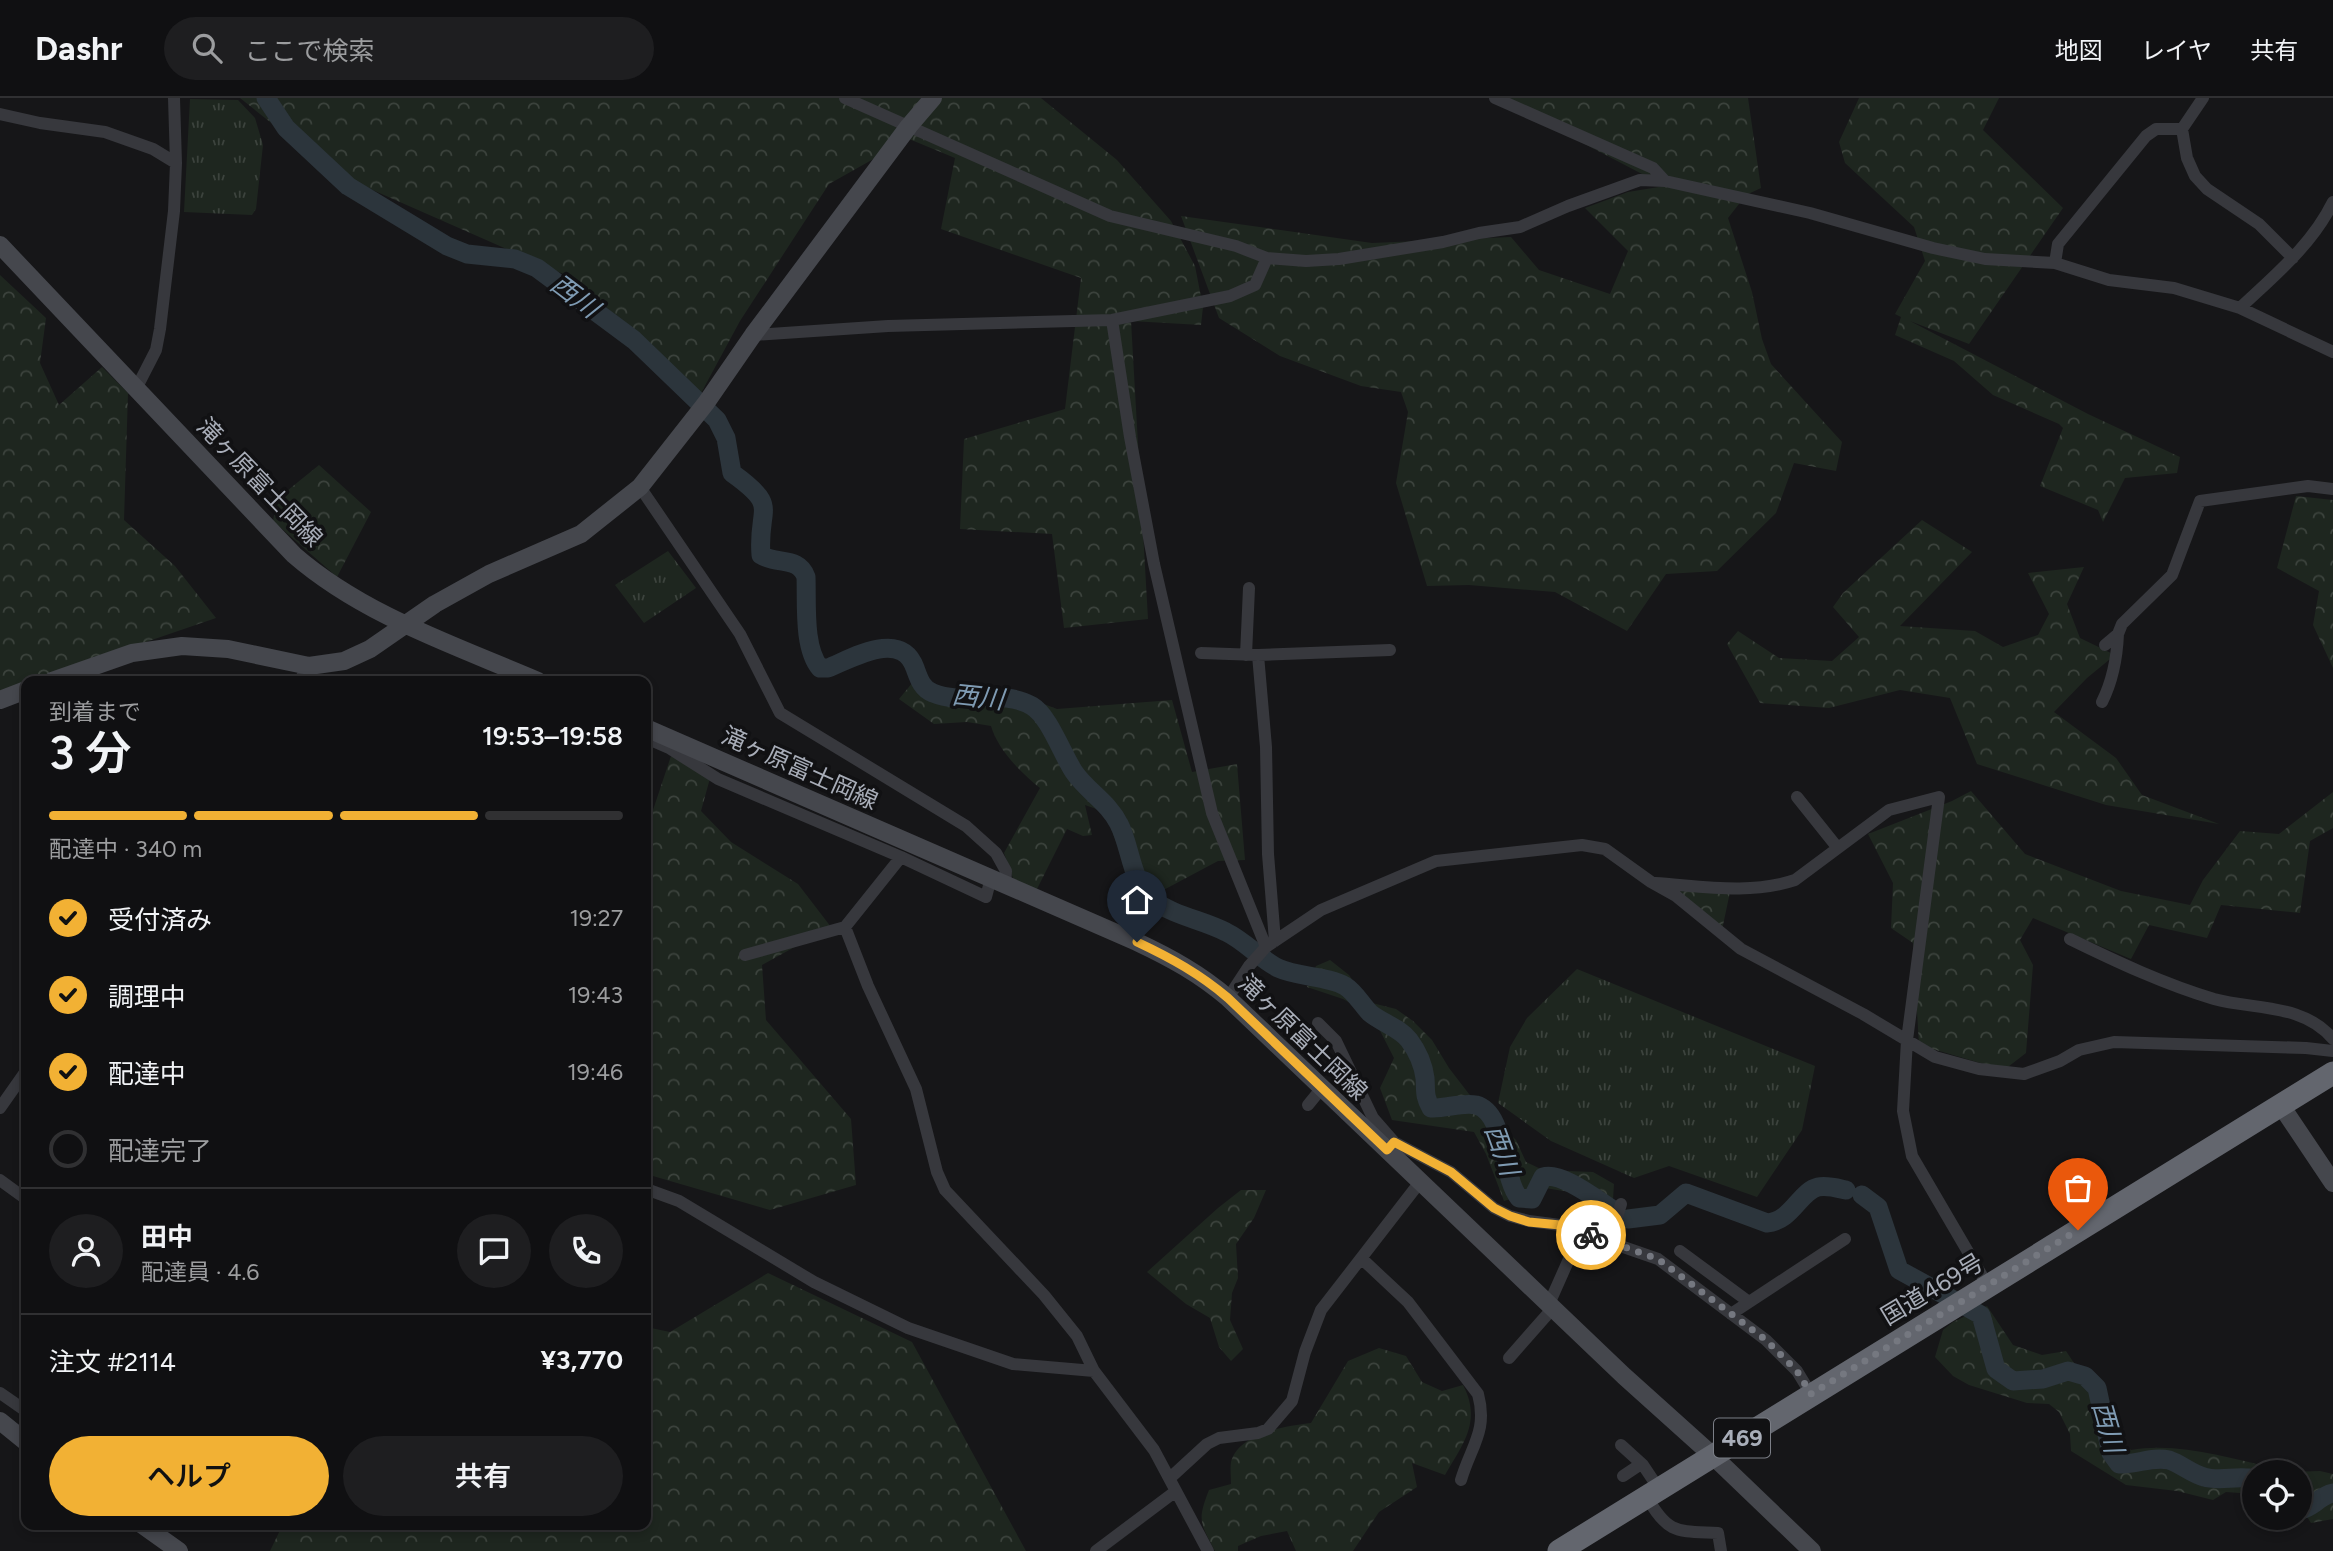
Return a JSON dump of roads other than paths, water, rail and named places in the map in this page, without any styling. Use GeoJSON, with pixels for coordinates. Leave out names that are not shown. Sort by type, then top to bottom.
{"type":"FeatureCollection","features":[{"type":"Feature","properties":{"kind":"highway","name":"国道469号"},"geometry":{"type":"LineString","coordinates":[[1559,1551],[2333,1073]]}},
{"type":"Feature","properties":{"kind":"main road"},"geometry":{"type":"LineString","coordinates":[[66,676],[132,653],[182,646],[228,649],[304,673],[344,661],[370,649],[435,604],[489,575],[581,534],[640,487],[706,403],[753,335],[909,126],[933,98]]}},
{"type":"Feature","properties":{"kind":"main road","name":"滝ヶ原富士岡線"},"geometry":{"type":"LineString","coordinates":[[0,245],[294,555],[316,574],[355,599],[406,625],[526,676]]}},
{"type":"Feature","properties":{"kind":"main road"},"geometry":{"type":"LineString","coordinates":[[0,700],[21,692]]}},
{"type":"Feature","properties":{"kind":"main road","name":"滝ヶ原富士岡線"},"geometry":{"type":"LineString","coordinates":[[651,730],[1174,959],[1202,976],[1321,1089],[1391,1146],[1420,1182],[1624,1376],[1713,1456],[1808,1549]]}},
{"type":"Feature","properties":{"kind":"main road"},"geometry":{"type":"LineString","coordinates":[[2280,1104],[2333,1183]]}},
{"type":"Feature","properties":{"kind":"main road"},"geometry":{"type":"LineString","coordinates":[[0,1421],[21,1438]]}},
{"type":"Feature","properties":{"kind":"main road"},"geometry":{"type":"LineString","coordinates":[[149,1530],[179,1551]]}},
{"type":"Feature","properties":{"kind":"street"},"geometry":{"type":"LineString","coordinates":[[136,389],[156,350],[160,330],[174,211],[174,98]]}},
{"type":"Feature","properties":{"kind":"street"},"geometry":{"type":"LineString","coordinates":[[845,98],[1110,216],[1236,246],[1267,258],[1307,261],[1339,259],[1443,242],[1520,227],[1640,180],[1665,181],[1810,212],[1933,248],[1986,260],[2055,263],[2109,280],[2174,288],[2240,308],[2333,352]]}},
{"type":"Feature","properties":{"kind":"street"},"geometry":{"type":"LineString","coordinates":[[1495,98],[1653,168],[1665,181]]}},
{"type":"Feature","properties":{"kind":"street"},"geometry":{"type":"LineString","coordinates":[[2203,98],[2182,129],[2187,158],[2195,176],[2207,190],[2259,224],[2293,258]]}},
{"type":"Feature","properties":{"kind":"street"},"geometry":{"type":"LineString","coordinates":[[0,114],[40,123],[105,132],[153,149],[176,163]]}},
{"type":"Feature","properties":{"kind":"street"},"geometry":{"type":"LineString","coordinates":[[2055,263],[2058,244],[2146,136],[2156,129],[2182,129]]}},
{"type":"Feature","properties":{"kind":"street"},"geometry":{"type":"LineString","coordinates":[[2240,308],[2293,258],[2322,224],[2333,202]]}},
{"type":"Feature","properties":{"kind":"street"},"geometry":{"type":"LineString","coordinates":[[753,335],[888,326],[1112,320],[1230,296],[1255,285],[1267,258]]}},
{"type":"Feature","properties":{"kind":"street"},"geometry":{"type":"LineString","coordinates":[[1112,320],[1130,437],[1154,564],[1212,813],[1270,944]]}},
{"type":"Feature","properties":{"kind":"street"},"geometry":{"type":"LineString","coordinates":[[2102,702],[2117,659],[2118,634],[2122,624],[2172,575],[2200,501],[2308,486],[2333,489]]}},
{"type":"Feature","properties":{"kind":"street"},"geometry":{"type":"LineString","coordinates":[[640,487],[740,634],[780,713],[966,826],[996,853],[1006,871],[986,898],[901,857],[718,779],[669,748],[651,740]]}},
{"type":"Feature","properties":{"kind":"street"},"geometry":{"type":"LineString","coordinates":[[1249,588],[1252,655],[1266,747],[1270,944]]}},
{"type":"Feature","properties":{"kind":"street"},"geometry":{"type":"LineString","coordinates":[[2105,645],[2118,634]]}},
{"type":"Feature","properties":{"kind":"street"},"geometry":{"type":"LineString","coordinates":[[1202,653],[1252,655],[1390,650]]}},
{"type":"Feature","properties":{"kind":"street"},"geometry":{"type":"LineString","coordinates":[[1797,797],[1837,847]]}},
{"type":"Feature","properties":{"kind":"street"},"geometry":{"type":"LineString","coordinates":[[1651,882],[1746,889],[1778,886],[1795,880],[1889,810],[1939,797],[1907,1040],[1903,1111],[1912,1156],[1981,1289]]}},
{"type":"Feature","properties":{"kind":"street"},"geometry":{"type":"LineString","coordinates":[[1228,998],[1252,963],[1270,944],[1321,910],[1437,861],[1582,845],[1605,849],[1651,882],[1676,896],[1741,949],[1935,1057],[1979,1069],[2024,1074],[2060,1061],[2079,1049],[2114,1042],[2333,1051]]}},
{"type":"Feature","properties":{"kind":"street"},"geometry":{"type":"LineString","coordinates":[[745,955],[845,927],[901,857]]}},
{"type":"Feature","properties":{"kind":"street"},"geometry":{"type":"LineString","coordinates":[[845,927],[868,986],[916,1089],[937,1172],[945,1190],[1045,1295],[1077,1336],[1094,1371],[1154,1450],[1173,1484],[1202,1548]]}},
{"type":"Feature","properties":{"kind":"street"},"geometry":{"type":"LineString","coordinates":[[2070,939],[2143,974],[2216,1000],[2282,1009],[2301,1016],[2327,1032],[2333,1039]]}},
{"type":"Feature","properties":{"kind":"street"},"geometry":{"type":"LineString","coordinates":[[1318,1023],[1336,1041],[1373,1118],[1391,1146],[1451,1172],[1502,1212],[1529,1222],[1560,1225],[1658,1259],[1766,1340],[1797,1371],[1811,1394]]}},
{"type":"Feature","properties":{"kind":"street"},"geometry":{"type":"LineString","coordinates":[[0,1108],[21,1078]]}},
{"type":"Feature","properties":{"kind":"street"},"geometry":{"type":"LineString","coordinates":[[1308,1105],[1321,1089]]}},
{"type":"Feature","properties":{"kind":"street"},"geometry":{"type":"LineString","coordinates":[[0,1180],[21,1195]]}},
{"type":"Feature","properties":{"kind":"street"},"geometry":{"type":"LineString","coordinates":[[1096,1551],[1173,1484],[1207,1444],[1219,1438],[1258,1433],[1268,1429],[1292,1401],[1304,1352],[1321,1310],[1420,1182]]}},
{"type":"Feature","properties":{"kind":"street"},"geometry":{"type":"LineString","coordinates":[[651,1191],[678,1201],[814,1282],[908,1328],[1013,1364],[1094,1371]]}},
{"type":"Feature","properties":{"kind":"street"},"geometry":{"type":"LineString","coordinates":[[1609,1241],[1622,1204]]}},
{"type":"Feature","properties":{"kind":"street"},"geometry":{"type":"LineString","coordinates":[[1509,1358],[1551,1306],[1581,1232]]}},
{"type":"Feature","properties":{"kind":"street"},"geometry":{"type":"LineString","coordinates":[[1731,1314],[1845,1239]]}},
{"type":"Feature","properties":{"kind":"street"},"geometry":{"type":"LineString","coordinates":[[1680,1251],[1749,1302]]}},
{"type":"Feature","properties":{"kind":"street"},"geometry":{"type":"LineString","coordinates":[[1361,1258],[1408,1302],[1478,1394],[1483,1413],[1482,1427],[1461,1480]]}},
{"type":"Feature","properties":{"kind":"street"},"geometry":{"type":"LineString","coordinates":[[0,1393],[21,1408]]}},
{"type":"Feature","properties":{"kind":"street"},"geometry":{"type":"LineString","coordinates":[[1622,1445],[1641,1464],[1660,1518],[1673,1529],[1680,1531],[1718,1533],[1721,1551]]}},
{"type":"Feature","properties":{"kind":"street"},"geometry":{"type":"LineString","coordinates":[[1623,1476],[1641,1464]]}},
{"type":"Feature","properties":{"kind":"waterway","name":"西川"},"geometry":{"type":"LineString","coordinates":[[266,98],[286,128],[348,186],[447,246],[467,254],[515,259],[537,268],[634,340],[717,420],[726,438],[732,473],[762,501],[761,555],[793,563],[803,570],[806,577],[808,637],[820,668],[828,668],[863,653],[888,648],[899,650],[908,656],[921,683],[933,693],[957,698],[1008,698],[1032,706],[1050,727],[1074,772],[1115,817],[1140,884],[1153,900],[1170,910],[1233,936],[1278,968],[1330,980],[1349,989],[1370,1013],[1401,1032],[1412,1044],[1423,1067],[1426,1097],[1431,1108],[1471,1104],[1486,1110],[1498,1132],[1513,1188],[1519,1198],[1532,1199],[1543,1177],[1550,1176],[1569,1182],[1612,1209]]}},
{"type":"Feature","properties":{"kind":"waterway","name":"西川"},"geometry":{"type":"LineString","coordinates":[[1628,1219],[1660,1215],[1686,1193],[1767,1223],[1783,1217],[1806,1194],[1818,1187],[1846,1190]]}},
{"type":"Feature","properties":{"kind":"waterway","name":"西川"},"geometry":{"type":"LineString","coordinates":[[1862,1195],[1878,1207],[1899,1270],[1981,1315],[1996,1369],[2013,1381],[2043,1379],[2068,1371],[2085,1376],[2097,1388],[2111,1453],[2119,1464],[2163,1459],[2204,1477],[2242,1478]]}},
{"type":"Feature","properties":{"kind":"waterway","name":"西川"},"geometry":{"type":"LineString","coordinates":[[2312,1505],[2333,1493]]}}]}
